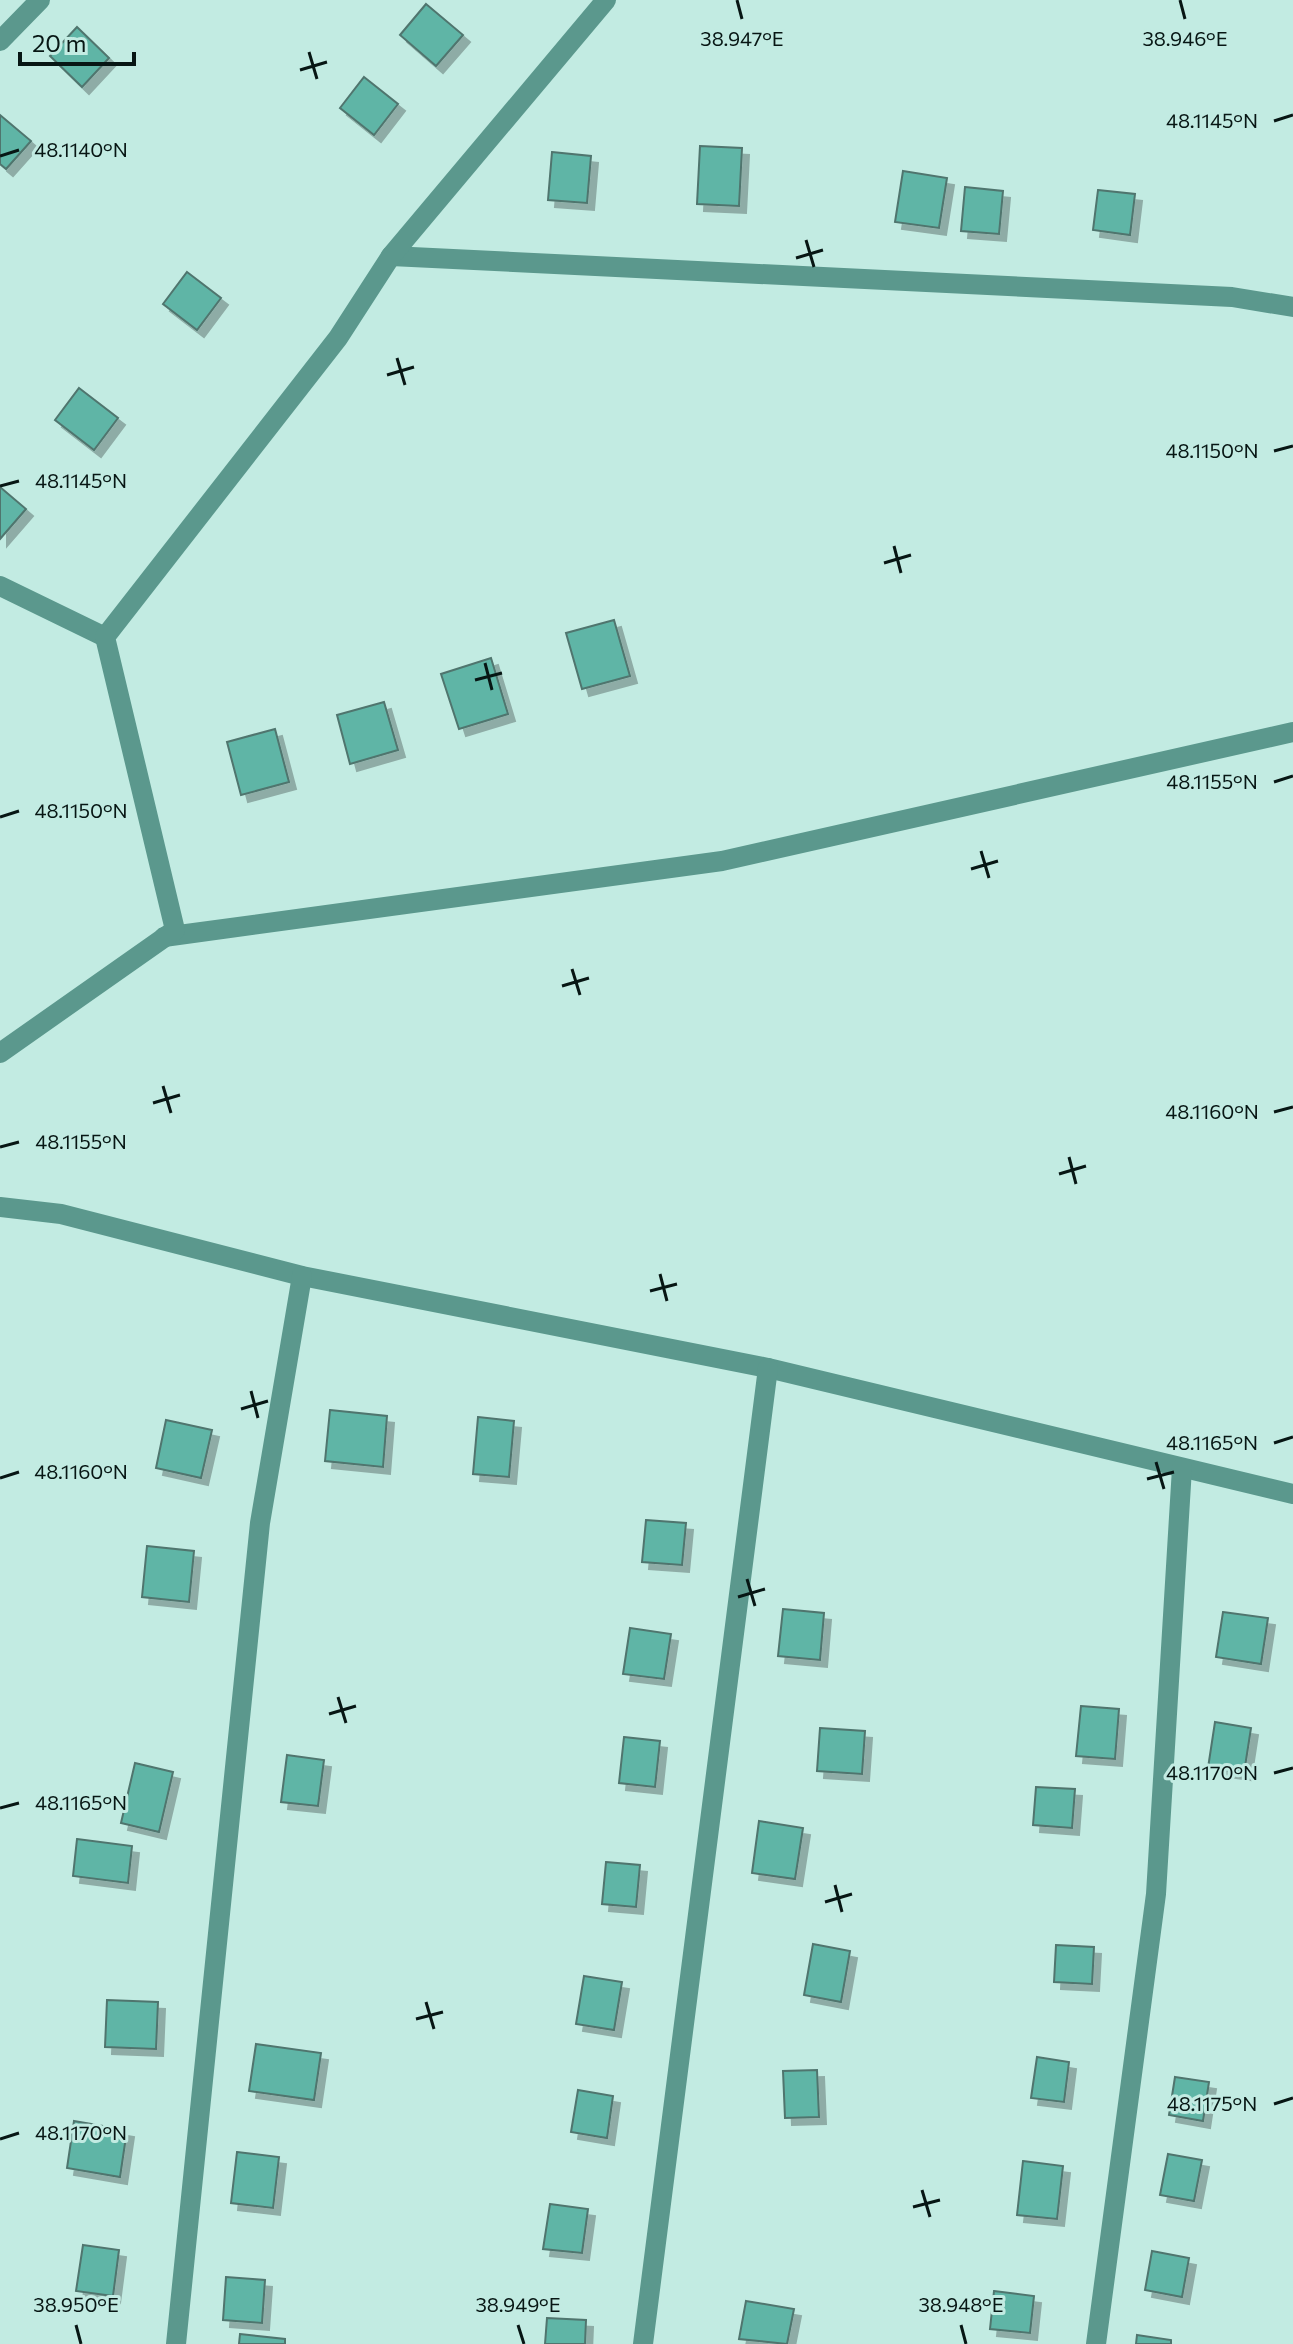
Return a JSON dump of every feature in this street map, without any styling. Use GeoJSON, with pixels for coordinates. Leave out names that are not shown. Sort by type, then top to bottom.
{"type":"FeatureCollection","features":[{"type":"Feature","properties":{"kind":"street"},"geometry":{"type":"LineString","coordinates":[[0,41],[40,0]]}},
{"type":"Feature","properties":{"kind":"street"},"geometry":{"type":"LineString","coordinates":[[105,637],[338,338],[391,256],[606,0]]}},
{"type":"Feature","properties":{"kind":"street"},"geometry":{"type":"LineString","coordinates":[[391,256],[1232,297],[1293,307]]}},
{"type":"Feature","properties":{"kind":"street"},"geometry":{"type":"LineString","coordinates":[[0,586],[105,637]]}},
{"type":"Feature","properties":{"kind":"street"},"geometry":{"type":"LineString","coordinates":[[0,1053],[175,930],[105,637]]}},
{"type":"Feature","properties":{"kind":"street"},"geometry":{"type":"LineString","coordinates":[[164,937],[722,861],[1293,732]]}},
{"type":"Feature","properties":{"kind":"street"},"geometry":{"type":"LineString","coordinates":[[0,1207],[61,1214],[302,1276],[768,1368],[1293,1494]]}},
{"type":"Feature","properties":{"kind":"street"},"geometry":{"type":"LineString","coordinates":[[176,2344],[260,1523],[302,1276]]}},
{"type":"Feature","properties":{"kind":"street"},"geometry":{"type":"LineString","coordinates":[[643,2344],[768,1368]]}},
{"type":"Feature","properties":{"kind":"street"},"geometry":{"type":"LineString","coordinates":[[1096,2344],[1156,1894],[1182,1468]]}},
{"type":"Feature","properties":{"kind":"building"},"geometry":{"type":"Polygon","coordinates":[[[426,4],[463,35],[436,66],[400,35],[426,4]]]}},
{"type":"Feature","properties":{"kind":"building"},"geometry":{"type":"Polygon","coordinates":[[[77,27],[109,58],[82,87],[50,56],[77,27]]]}},
{"type":"Feature","properties":{"kind":"building"},"geometry":{"type":"Polygon","coordinates":[[[364,77],[398,104],[374,135],[340,108],[364,77]]]}},
{"type":"Feature","properties":{"kind":"building"},"geometry":{"type":"Polygon","coordinates":[[[0,115],[31,141],[6,169],[0,164],[0,115]]]}},
{"type":"Feature","properties":{"kind":"building"},"geometry":{"type":"Polygon","coordinates":[[[700,146],[742,148],[739,206],[697,204],[700,146]]]}},
{"type":"Feature","properties":{"kind":"building"},"geometry":{"type":"Polygon","coordinates":[[[552,152],[591,156],[587,203],[548,200],[552,152]]]}},
{"type":"Feature","properties":{"kind":"building"},"geometry":{"type":"Polygon","coordinates":[[[903,171],[947,178],[939,228],[895,222],[903,171]]]}},
{"type":"Feature","properties":{"kind":"building"},"geometry":{"type":"Polygon","coordinates":[[[965,187],[1003,191],[999,234],[961,231],[965,187]]]}},
{"type":"Feature","properties":{"kind":"building"},"geometry":{"type":"Polygon","coordinates":[[[1098,190],[1135,194],[1130,235],[1093,230],[1098,190]]]}},
{"type":"Feature","properties":{"kind":"building"},"geometry":{"type":"Polygon","coordinates":[[[187,272],[221,298],[197,330],[163,304],[187,272]]]}},
{"type":"Feature","properties":{"kind":"building"},"geometry":{"type":"Polygon","coordinates":[[[79,388],[118,418],[94,450],[55,420],[79,388]]]}},
{"type":"Feature","properties":{"kind":"building"},"geometry":{"type":"Polygon","coordinates":[[[0,487],[26,509],[0,539],[0,487]]]}},
{"type":"Feature","properties":{"kind":"building"},"geometry":{"type":"Polygon","coordinates":[[[614,620],[630,676],[582,689],[566,633],[614,620]]]}},
{"type":"Feature","properties":{"kind":"building"},"geometry":{"type":"Polygon","coordinates":[[[491,658],[508,714],[459,729],[441,674],[491,658]]]}},
{"type":"Feature","properties":{"kind":"building"},"geometry":{"type":"Polygon","coordinates":[[[384,702],[398,750],[350,764],[337,715],[384,702]]]}},
{"type":"Feature","properties":{"kind":"building"},"geometry":{"type":"Polygon","coordinates":[[[275,729],[289,782],[241,795],[227,742],[275,729]]]}},
{"type":"Feature","properties":{"kind":"building"},"geometry":{"type":"Polygon","coordinates":[[[330,1410],[387,1416],[383,1467],[325,1461],[330,1410]]]}},
{"type":"Feature","properties":{"kind":"building"},"geometry":{"type":"Polygon","coordinates":[[[478,1417],[514,1421],[509,1477],[473,1474],[478,1417]]]}},
{"type":"Feature","properties":{"kind":"building"},"geometry":{"type":"Polygon","coordinates":[[[166,1420],[212,1430],[201,1478],[156,1468],[166,1420]]]}},
{"type":"Feature","properties":{"kind":"building"},"geometry":{"type":"Polygon","coordinates":[[[646,1520],[686,1523],[682,1565],[642,1562],[646,1520]]]}},
{"type":"Feature","properties":{"kind":"building"},"geometry":{"type":"Polygon","coordinates":[[[147,1546],[194,1551],[189,1602],[142,1597],[147,1546]]]}},
{"type":"Feature","properties":{"kind":"building"},"geometry":{"type":"Polygon","coordinates":[[[783,1609],[824,1613],[820,1660],[778,1656],[783,1609]]]}},
{"type":"Feature","properties":{"kind":"building"},"geometry":{"type":"Polygon","coordinates":[[[1223,1612],[1268,1618],[1261,1664],[1216,1657],[1223,1612]]]}},
{"type":"Feature","properties":{"kind":"building"},"geometry":{"type":"Polygon","coordinates":[[[630,1628],[671,1634],[664,1679],[623,1674],[630,1628]]]}},
{"type":"Feature","properties":{"kind":"building"},"geometry":{"type":"Polygon","coordinates":[[[1081,1706],[1119,1709],[1115,1759],[1076,1756],[1081,1706]]]}},
{"type":"Feature","properties":{"kind":"building"},"geometry":{"type":"Polygon","coordinates":[[[1215,1722],[1251,1728],[1244,1773],[1208,1768],[1215,1722]]]}},
{"type":"Feature","properties":{"kind":"building"},"geometry":{"type":"Polygon","coordinates":[[[820,1728],[865,1731],[862,1774],[817,1771],[820,1728]]]}},
{"type":"Feature","properties":{"kind":"building"},"geometry":{"type":"Polygon","coordinates":[[[624,1737],[660,1741],[655,1787],[619,1783],[624,1737]]]}},
{"type":"Feature","properties":{"kind":"building"},"geometry":{"type":"Polygon","coordinates":[[[287,1755],[324,1760],[318,1806],[281,1802],[287,1755]]]}},
{"type":"Feature","properties":{"kind":"building"},"geometry":{"type":"Polygon","coordinates":[[[135,1763],[173,1772],[159,1832],[121,1823],[135,1763]]]}},
{"type":"Feature","properties":{"kind":"building"},"geometry":{"type":"Polygon","coordinates":[[[1036,1787],[1075,1789],[1072,1828],[1033,1825],[1036,1787]]]}},
{"type":"Feature","properties":{"kind":"building"},"geometry":{"type":"Polygon","coordinates":[[[759,1821],[803,1828],[795,1879],[752,1873],[759,1821]]]}},
{"type":"Feature","properties":{"kind":"building"},"geometry":{"type":"Polygon","coordinates":[[[77,1839],[132,1846],[128,1883],[73,1876],[77,1839]]]}},
{"type":"Feature","properties":{"kind":"building"},"geometry":{"type":"Polygon","coordinates":[[[606,1862],[640,1865],[636,1907],[602,1904],[606,1862]]]}},
{"type":"Feature","properties":{"kind":"building"},"geometry":{"type":"Polygon","coordinates":[[[813,1944],[850,1951],[841,2002],[804,1995],[813,1944]]]}},
{"type":"Feature","properties":{"kind":"building"},"geometry":{"type":"Polygon","coordinates":[[[1056,1945],[1094,1947],[1092,1984],[1054,1982],[1056,1945]]]}},
{"type":"Feature","properties":{"kind":"building"},"geometry":{"type":"Polygon","coordinates":[[[584,1976],[622,1982],[614,2030],[576,2024],[584,1976]]]}},
{"type":"Feature","properties":{"kind":"building"},"geometry":{"type":"Polygon","coordinates":[[[107,2000],[158,2002],[156,2049],[105,2047],[107,2000]]]}},
{"type":"Feature","properties":{"kind":"building"},"geometry":{"type":"Polygon","coordinates":[[[256,2044],[321,2053],[314,2100],[249,2091],[256,2044]]]}},
{"type":"Feature","properties":{"kind":"building"},"geometry":{"type":"Polygon","coordinates":[[[1037,2057],[1069,2062],[1064,2102],[1031,2098],[1037,2057]]]}},
{"type":"Feature","properties":{"kind":"building"},"geometry":{"type":"Polygon","coordinates":[[[817,2070],[819,2117],[785,2118],[783,2071],[817,2070]]]}},
{"type":"Feature","properties":{"kind":"building"},"geometry":{"type":"Polygon","coordinates":[[[1175,2077],[1209,2082],[1203,2121],[1169,2115],[1175,2077]]]}},
{"type":"Feature","properties":{"kind":"building"},"geometry":{"type":"Polygon","coordinates":[[[578,2090],[613,2096],[607,2138],[571,2132],[578,2090]]]}},
{"type":"Feature","properties":{"kind":"building"},"geometry":{"type":"Polygon","coordinates":[[[74,2121],[127,2130],[120,2177],[67,2168],[74,2121]]]}},
{"type":"Feature","properties":{"kind":"building"},"geometry":{"type":"Polygon","coordinates":[[[237,2152],[279,2157],[273,2208],[231,2203],[237,2152]]]}},
{"type":"Feature","properties":{"kind":"building"},"geometry":{"type":"Polygon","coordinates":[[[1168,2154],[1202,2160],[1194,2201],[1160,2195],[1168,2154]]]}},
{"type":"Feature","properties":{"kind":"building"},"geometry":{"type":"Polygon","coordinates":[[[1023,2161],[1063,2166],[1057,2219],[1017,2215],[1023,2161]]]}},
{"type":"Feature","properties":{"kind":"building"},"geometry":{"type":"Polygon","coordinates":[[[550,2204],[588,2209],[582,2253],[543,2249],[550,2204]]]}},
{"type":"Feature","properties":{"kind":"building"},"geometry":{"type":"Polygon","coordinates":[[[83,2245],[119,2250],[113,2296],[76,2291],[83,2245]]]}},
{"type":"Feature","properties":{"kind":"building"},"geometry":{"type":"Polygon","coordinates":[[[1152,2251],[1189,2258],[1182,2297],[1145,2290],[1152,2251]]]}},
{"type":"Feature","properties":{"kind":"building"},"geometry":{"type":"Polygon","coordinates":[[[226,2277],[265,2280],[262,2323],[223,2320],[226,2277]]]}},
{"type":"Feature","properties":{"kind":"building"},"geometry":{"type":"Polygon","coordinates":[[[994,2291],[1034,2296],[1030,2333],[990,2329],[994,2291]]]}},
{"type":"Feature","properties":{"kind":"building"},"geometry":{"type":"Polygon","coordinates":[[[746,2301],[794,2309],[787,2344],[739,2339],[746,2301]]]}},
{"type":"Feature","properties":{"kind":"building"},"geometry":{"type":"Polygon","coordinates":[[[547,2318],[586,2320],[585,2344],[545,2344],[547,2318]]]}},
{"type":"Feature","properties":{"kind":"building"},"geometry":{"type":"Polygon","coordinates":[[[240,2334],[285,2339],[285,2344],[239,2344],[240,2334]]]}},
{"type":"Feature","properties":{"kind":"building"},"geometry":{"type":"Polygon","coordinates":[[[1137,2335],[1171,2340],[1171,2344],[1136,2344],[1137,2335]]]}}]}
